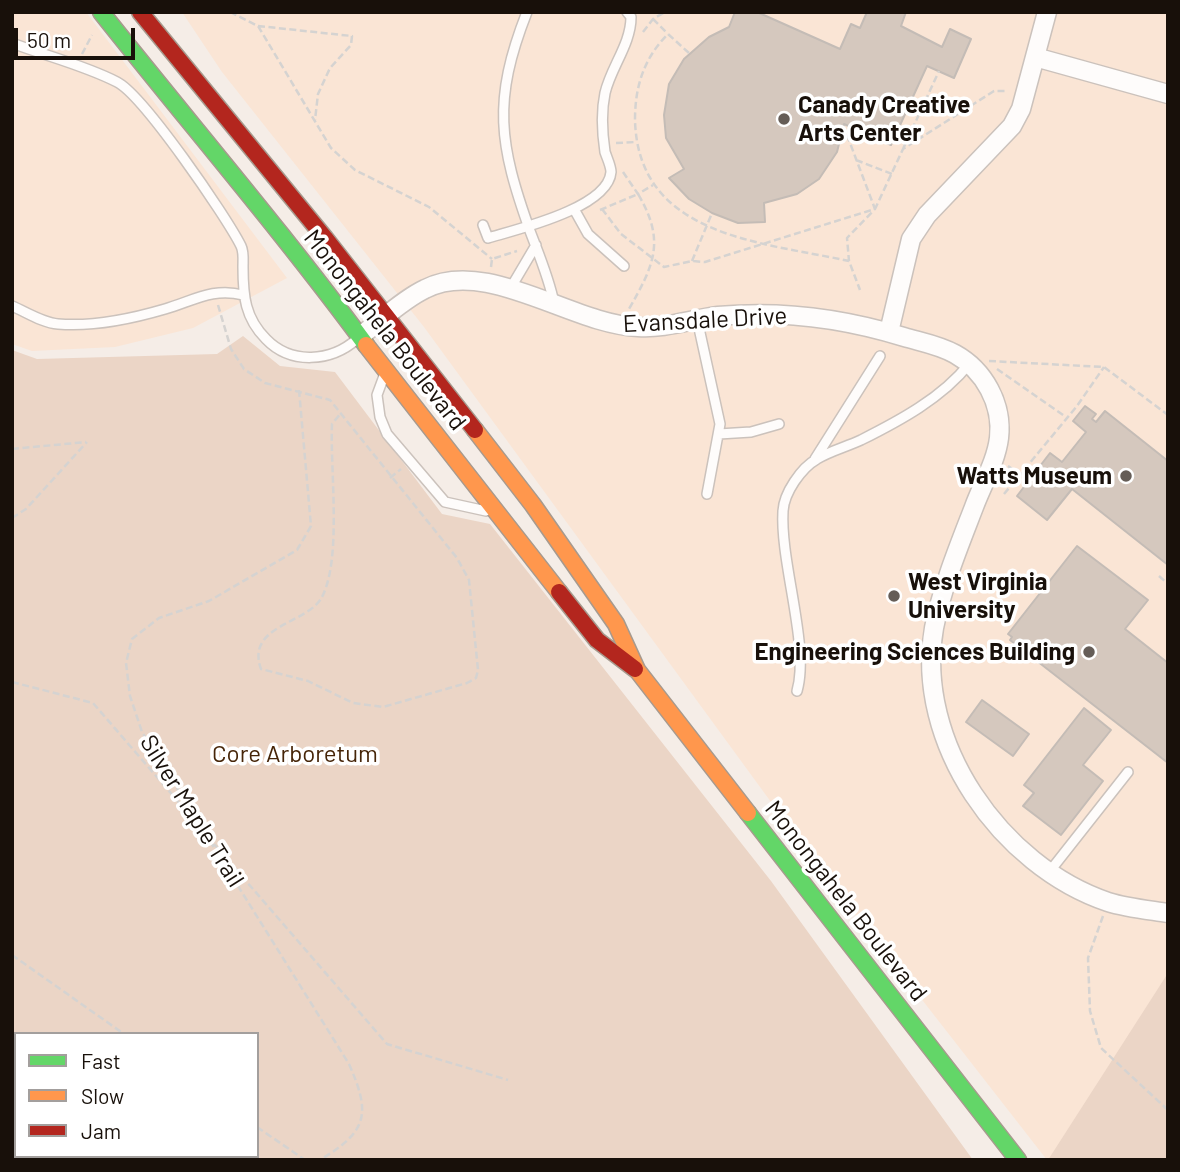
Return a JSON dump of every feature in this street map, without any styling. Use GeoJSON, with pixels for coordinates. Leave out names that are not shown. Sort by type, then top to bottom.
{"type":"FeatureCollection","features":[{"type":"Feature","properties":{"kind":"main road","name":"Monongahela Boulevard"},"geometry":{"type":"LineString","coordinates":[[101,12],[235,180],[299,254],[385,371],[597,640],[637,670]]}},
{"type":"Feature","properties":{"kind":"main road","name":"Monongahela Boulevard"},"geometry":{"type":"LineString","coordinates":[[139,12],[325,238],[533,505],[616,624],[637,670],[1018,1160]]}},
{"type":"Feature","properties":{"kind":"main road"},"geometry":{"type":"LineString","coordinates":[[160,39],[161,12]]}},
{"type":"Feature","properties":{"kind":"street"},"geometry":{"type":"LineString","coordinates":[[889,332],[911,239],[926,215],[1012,126],[1021,109],[1047,12]]}},
{"type":"Feature","properties":{"kind":"street"},"geometry":{"type":"LineString","coordinates":[[1035,57],[1168,94]]}},
{"type":"Feature","properties":{"kind":"street","name":"Evansdale Drive"},"geometry":{"type":"LineString","coordinates":[[360,336],[425,289],[450,280],[475,280],[609,324],[640,328],[761,313],[849,321],[938,347],[969,364],[986,382],[996,404],[999,439],[943,595],[930,663],[934,696],[948,743],[974,794],[996,824],[1022,851],[1050,871],[1108,902],[1168,913]]}},
{"type":"Feature","properties":{"kind":"lane"},"geometry":{"type":"LineString","coordinates":[[527,12],[505,76],[502,121],[506,158],[555,306]]}},
{"type":"Feature","properties":{"kind":"lane"},"geometry":{"type":"LineString","coordinates":[[483,225],[488,238],[528,226],[574,209],[598,195],[607,185],[611,171],[602,116],[612,72],[631,29],[631,17],[627,12]]}},
{"type":"Feature","properties":{"kind":"lane"},"geometry":{"type":"LineString","coordinates":[[12,43],[119,83],[154,119],[243,248],[243,295],[254,325],[283,353],[308,358],[333,355],[360,336]]}},
{"type":"Feature","properties":{"kind":"lane"},"geometry":{"type":"LineString","coordinates":[[574,209],[588,234],[624,266]]}},
{"type":"Feature","properties":{"kind":"lane"},"geometry":{"type":"LineString","coordinates":[[509,290],[536,245]]}},
{"type":"Feature","properties":{"kind":"lane"},"geometry":{"type":"LineString","coordinates":[[12,306],[56,324],[112,321],[166,309],[214,292],[228,291],[243,295]]}},
{"type":"Feature","properties":{"kind":"lane"},"geometry":{"type":"LineString","coordinates":[[697,319],[716,398],[719,434],[707,494]]}},
{"type":"Feature","properties":{"kind":"lane"},"geometry":{"type":"LineString","coordinates":[[797,691],[800,666],[783,537],[783,508],[795,482],[814,460],[880,356]]}},
{"type":"Feature","properties":{"kind":"lane"},"geometry":{"type":"LineString","coordinates":[[814,460],[860,441],[908,414],[947,387],[969,364]]}},
{"type":"Feature","properties":{"kind":"lane"},"geometry":{"type":"LineString","coordinates":[[385,371],[377,395],[380,417],[387,435],[445,502],[500,514]]}},
{"type":"Feature","properties":{"kind":"lane"},"geometry":{"type":"LineString","coordinates":[[719,434],[751,432],[779,424]]}},
{"type":"Feature","properties":{"kind":"lane"},"geometry":{"type":"LineString","coordinates":[[1050,871],[1128,772]]}},
{"type":"Feature","properties":{"kind":"path"},"geometry":{"type":"LineString","coordinates":[[230,12],[258,26],[352,36],[348,50],[330,68],[318,94],[315,121]]}},
{"type":"Feature","properties":{"kind":"path"},"geometry":{"type":"LineString","coordinates":[[641,34],[653,19],[665,12]]}},
{"type":"Feature","properties":{"kind":"path"},"geometry":{"type":"LineString","coordinates":[[653,19],[689,53]]}},
{"type":"Feature","properties":{"kind":"path"},"geometry":{"type":"LineString","coordinates":[[258,26],[331,148],[355,170],[429,208],[492,259]]}},
{"type":"Feature","properties":{"kind":"path"},"geometry":{"type":"LineString","coordinates":[[668,34],[652,50],[640,78],[635,103],[636,142],[653,185],[670,204],[706,226],[762,244],[849,261]]}},
{"type":"Feature","properties":{"kind":"path"},"geometry":{"type":"LineString","coordinates":[[78,67],[85,45],[92,35]]}},
{"type":"Feature","properties":{"kind":"path"},"geometry":{"type":"LineString","coordinates":[[352,41],[359,42]]}},
{"type":"Feature","properties":{"kind":"path"},"geometry":{"type":"LineString","coordinates":[[860,290],[849,261],[847,238],[875,209],[939,71]]}},
{"type":"Feature","properties":{"kind":"path"},"geometry":{"type":"LineString","coordinates":[[903,149],[995,91],[1015,92]]}},
{"type":"Feature","properties":{"kind":"path"},"geometry":{"type":"LineString","coordinates":[[615,135],[617,145],[636,142]]}},
{"type":"Feature","properties":{"kind":"path"},"geometry":{"type":"LineString","coordinates":[[847,135],[875,209]]}},
{"type":"Feature","properties":{"kind":"path"},"geometry":{"type":"LineString","coordinates":[[856,160],[893,174]]}},
{"type":"Feature","properties":{"kind":"path"},"geometry":{"type":"LineString","coordinates":[[622,172],[638,194],[653,225],[653,261],[626,315]]}},
{"type":"Feature","properties":{"kind":"path"},"geometry":{"type":"LineString","coordinates":[[653,185],[601,209],[621,234],[664,267],[692,261],[705,262],[875,209]]}},
{"type":"Feature","properties":{"kind":"path"},"geometry":{"type":"LineString","coordinates":[[692,261],[712,213]]}},
{"type":"Feature","properties":{"kind":"path"},"geometry":{"type":"LineString","coordinates":[[492,259],[517,251]]}},
{"type":"Feature","properties":{"kind":"path"},"geometry":{"type":"LineString","coordinates":[[491,267],[492,259]]}},
{"type":"Feature","properties":{"kind":"path"},"geometry":{"type":"LineString","coordinates":[[214,292],[231,349],[244,369],[265,383],[330,400],[341,413],[390,478],[457,558],[469,580],[478,670],[476,678],[383,708],[353,703],[308,681],[261,669],[258,660],[260,646],[271,633],[316,604],[322,597],[331,565],[332,424],[341,413]]}},
{"type":"Feature","properties":{"kind":"path"},"geometry":{"type":"LineString","coordinates":[[1067,417],[986,361],[1104,367],[1168,415]]}},
{"type":"Feature","properties":{"kind":"path"},"geometry":{"type":"LineString","coordinates":[[1004,494],[1104,367]]}},
{"type":"Feature","properties":{"kind":"path","name":"Silver Maple Trail"},"geometry":{"type":"LineString","coordinates":[[299,390],[311,526],[297,550],[209,601],[159,618],[132,639],[126,663],[130,695],[142,732],[349,1065],[363,1095],[364,1114],[346,1144],[320,1160]]}},
{"type":"Feature","properties":{"kind":"path"},"geometry":{"type":"LineString","coordinates":[[12,449],[87,442],[26,509],[12,518]]}},
{"type":"Feature","properties":{"kind":"path"},"geometry":{"type":"LineString","coordinates":[[390,478],[409,462]]}},
{"type":"Feature","properties":{"kind":"path"},"geometry":{"type":"LineString","coordinates":[[1005,464],[1019,474]]}},
{"type":"Feature","properties":{"kind":"path"},"geometry":{"type":"LineString","coordinates":[[1159,576],[1168,584]]}},
{"type":"Feature","properties":{"kind":"path"},"geometry":{"type":"LineString","coordinates":[[12,682],[93,703],[387,1044],[508,1080]]}},
{"type":"Feature","properties":{"kind":"path"},"geometry":{"type":"LineString","coordinates":[[1108,902],[1088,958],[1090,1011],[1101,1048],[1168,1110]]}},
{"type":"Feature","properties":{"kind":"path"},"geometry":{"type":"LineString","coordinates":[[12,955],[121,1032]]}},
{"type":"Feature","properties":{"kind":"path"},"geometry":{"type":"LineString","coordinates":[[259,1128],[305,1160]]}},
{"type":"Feature","properties":{"kind":"shaded area"},"geometry":{"type":"Polygon","coordinates":[[[12,12],[86,12],[287,278],[193,328],[115,347],[32,351],[12,344],[12,12]]]}},
{"type":"Feature","properties":{"kind":"shaded area","name":"West Virginia University"},"geometry":{"type":"Polygon","coordinates":[[[182,12],[1168,12],[1168,1160],[1047,1160],[817,865],[424,327],[222,72],[182,12]]]}},
{"type":"Feature","properties":{"kind":"green space","name":"Core Arboretum"},"geometry":{"type":"Polygon","coordinates":[[[243,336],[280,366],[335,372],[442,514],[490,524],[771,881],[973,1160],[12,1160],[12,350],[37,359],[217,354],[243,336]]]}},
{"type":"Feature","properties":{"kind":"green space"},"geometry":{"type":"Polygon","coordinates":[[[1168,973],[1168,1160],[1048,1160],[1168,973]]]}},
{"type":"Feature","properties":{"kind":"building","name":"Canady Creative Arts Center"},"geometry":{"type":"Polygon","coordinates":[[[735,12],[757,12],[840,49],[851,24],[860,28],[867,12],[906,12],[901,26],[942,47],[950,29],[971,39],[954,78],[927,66],[891,145],[844,124],[837,152],[819,179],[797,194],[764,203],[765,222],[738,223],[712,213],[689,199],[669,178],[684,169],[666,138],[664,115],[669,84],[684,59],[709,37],[729,27],[735,12]]]}},
{"type":"Feature","properties":{"kind":"building"},"geometry":{"type":"Polygon","coordinates":[[[1085,406],[1096,414],[1092,419],[1096,422],[1105,411],[1168,461],[1168,565],[1072,489],[1047,520],[1017,496],[1050,453],[1062,462],[1086,432],[1073,421],[1085,406]]]}},
{"type":"Feature","properties":{"kind":"building","name":"Engineering Sciences Building"},"geometry":{"type":"Polygon","coordinates":[[[1077,546],[1148,600],[1125,629],[1168,663],[1168,763],[1010,640],[1012,637],[1008,634],[1077,546]]]}},
{"type":"Feature","properties":{"kind":"building"},"geometry":{"type":"Polygon","coordinates":[[[982,700],[1029,734],[1013,756],[966,722],[982,700]]]}},
{"type":"Feature","properties":{"kind":"building"},"geometry":{"type":"Polygon","coordinates":[[[1084,708],[1111,730],[1083,765],[1103,781],[1061,835],[1023,806],[1034,793],[1024,785],[1084,708]]]}},
{"type":"Feature","properties":{"kind":"traffic: fast"},"geometry":{"type":"LineString","coordinates":[[101,12],[366,345]]}},
{"type":"Feature","properties":{"kind":"traffic: fast"},"geometry":{"type":"LineString","coordinates":[[748,813],[1018,1160]]}},
{"type":"Feature","properties":{"kind":"traffic: slow"},"geometry":{"type":"LineString","coordinates":[[366,345],[559,592]]}},
{"type":"Feature","properties":{"kind":"traffic: slow"},"geometry":{"type":"LineString","coordinates":[[475,430],[533,505],[616,624],[637,670],[748,813]]}},
{"type":"Feature","properties":{"kind":"traffic: jam"},"geometry":{"type":"LineString","coordinates":[[140,12],[325,238],[475,430]]}},
{"type":"Feature","properties":{"kind":"traffic: jam"},"geometry":{"type":"LineString","coordinates":[[559,592],[597,640],[635,669]]}},
{"type":"Feature","properties":{"kind":"place","name":"Canady Creative Arts Center"},"geometry":{"type":"Point","coordinates":[784,119]}},
{"type":"Feature","properties":{"kind":"place","name":"Watts Museum"},"geometry":{"type":"Point","coordinates":[1126,476]}},
{"type":"Feature","properties":{"kind":"place","name":"West Virginia University"},"geometry":{"type":"Point","coordinates":[894,596]}},
{"type":"Feature","properties":{"kind":"place","name":"Engineering Sciences Building"},"geometry":{"type":"Point","coordinates":[1089,652]}}]}
